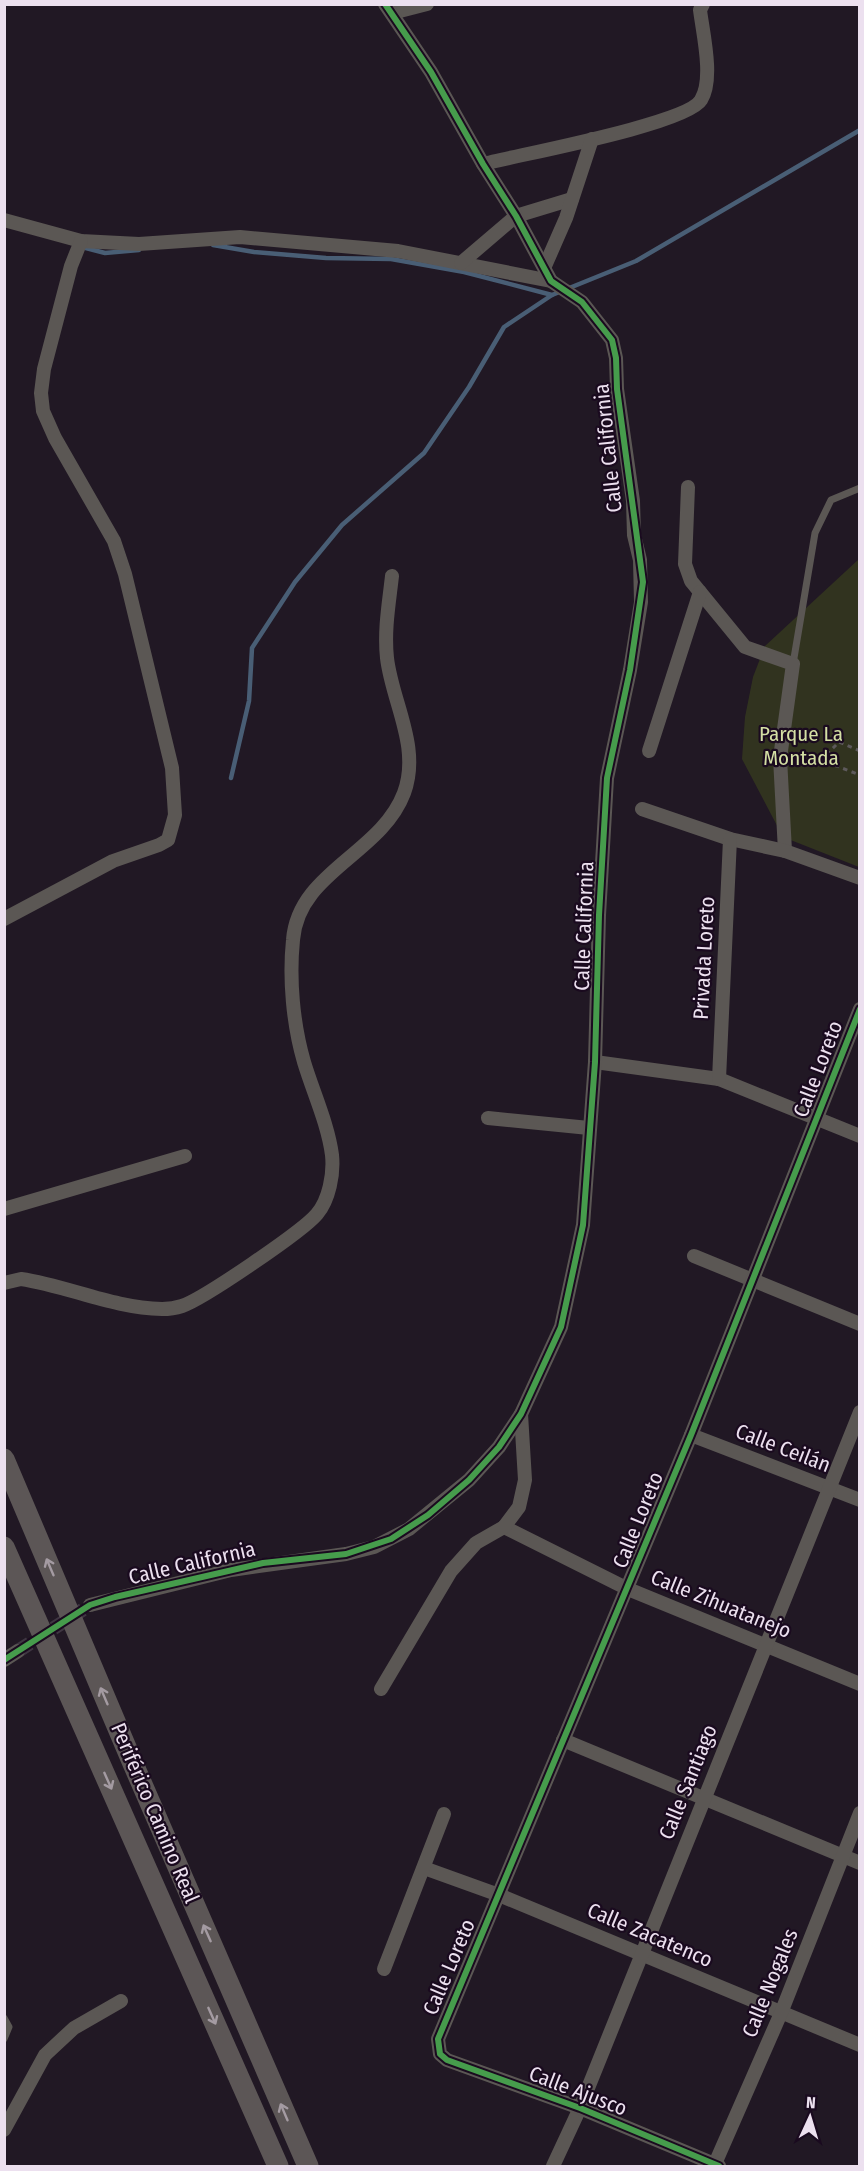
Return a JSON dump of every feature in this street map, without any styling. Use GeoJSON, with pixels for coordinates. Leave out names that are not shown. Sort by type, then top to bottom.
{"type":"FeatureCollection","features":[{"type":"Feature","properties":{"kind":"highway","name":"Periférico Camino Real"},"geometry":{"type":"LineString","coordinates":[[4,1459],[130,1759],[307,2166]]}},
{"type":"Feature","properties":{"kind":"highway","name":"Periférico Camino Real"},"geometry":{"type":"LineString","coordinates":[[4,1547],[278,2166]]}},
{"type":"Feature","properties":{"kind":"street"},"geometry":{"type":"LineString","coordinates":[[427,4],[389,9],[431,72],[545,266],[551,281]]}},
{"type":"Feature","properties":{"kind":"street"},"geometry":{"type":"LineString","coordinates":[[483,164],[592,139],[684,113],[701,102],[708,81],[700,10],[703,4]]}},
{"type":"Feature","properties":{"kind":"street"},"geometry":{"type":"LineString","coordinates":[[545,266],[572,199],[592,139]]}},
{"type":"Feature","properties":{"kind":"street"},"geometry":{"type":"LineString","coordinates":[[461,263],[516,216],[572,199]]}},
{"type":"Feature","properties":{"kind":"street"},"geometry":{"type":"LineString","coordinates":[[4,220],[81,241],[139,244],[240,237],[301,240],[398,251],[551,281]]}},
{"type":"Feature","properties":{"kind":"street"},"geometry":{"type":"LineString","coordinates":[[4,919],[113,861],[168,840],[175,815],[172,768],[125,574],[114,541],[55,438],[43,411],[41,393],[44,369],[71,266],[81,241]]}},
{"type":"Feature","properties":{"kind":"street","name":"Calle California"},"geometry":{"type":"LineString","coordinates":[[90,1605],[242,1568],[346,1554],[374,1547],[429,1515],[469,1480],[499,1447],[521,1414],[561,1327],[584,1225],[595,1062],[607,778],[630,670],[642,582],[612,340],[582,302],[551,281]]}},
{"type":"Feature","properties":{"kind":"street"},"geometry":{"type":"LineString","coordinates":[[688,487],[685,564],[691,581],[745,647],[793,664],[780,758],[785,851]]}},
{"type":"Feature","properties":{"kind":"street"},"geometry":{"type":"LineString","coordinates":[[4,1283],[21,1279],[126,1304],[163,1309],[182,1306],[271,1250],[318,1214],[327,1196],[332,1156],[298,1036],[292,942],[301,906],[312,891],[369,843],[393,816],[405,792],[408,760],[406,731],[387,657],[386,621],[392,576]]}},
{"type":"Feature","properties":{"kind":"street"},"geometry":{"type":"LineString","coordinates":[[649,751],[700,592]]}},
{"type":"Feature","properties":{"kind":"street"},"geometry":{"type":"LineString","coordinates":[[642,809],[730,838],[785,851],[860,878]]}},
{"type":"Feature","properties":{"kind":"street","name":"Privada Loreto"},"geometry":{"type":"LineString","coordinates":[[719,1079],[730,838]]}},
{"type":"Feature","properties":{"kind":"street","name":"Calle Loreto"},"geometry":{"type":"LineString","coordinates":[[438,2039],[628,1589],[860,1009]]}},
{"type":"Feature","properties":{"kind":"street"},"geometry":{"type":"LineString","coordinates":[[595,1062],[719,1079],[860,1136]]}},
{"type":"Feature","properties":{"kind":"street"},"geometry":{"type":"LineString","coordinates":[[488,1118],[589,1128]]}},
{"type":"Feature","properties":{"kind":"street"},"geometry":{"type":"LineString","coordinates":[[4,1209],[184,1156]]}},
{"type":"Feature","properties":{"kind":"street"},"geometry":{"type":"LineString","coordinates":[[694,1256],[860,1324]]}},
{"type":"Feature","properties":{"kind":"street","name":"Calle Santiago"},"geometry":{"type":"LineString","coordinates":[[553,2166],[580,2108],[764,1645],[860,1413]]}},
{"type":"Feature","properties":{"kind":"street"},"geometry":{"type":"LineString","coordinates":[[381,1689],[463,1556],[483,1538],[504,1527],[519,1507],[525,1480],[521,1414]]}},
{"type":"Feature","properties":{"kind":"street","name":"Calle Ceilán"},"geometry":{"type":"LineString","coordinates":[[691,1435],[860,1500]]}},
{"type":"Feature","properties":{"kind":"street","name":"Calle Zihuatanejo"},"geometry":{"type":"LineString","coordinates":[[504,1527],[628,1589],[860,1684]]}},
{"type":"Feature","properties":{"kind":"street"},"geometry":{"type":"LineString","coordinates":[[4,1660],[18,1651]]}},
{"type":"Feature","properties":{"kind":"street"},"geometry":{"type":"LineString","coordinates":[[563,1740],[860,1863]]}},
{"type":"Feature","properties":{"kind":"street","name":"Calle Nogales"},"geometry":{"type":"LineString","coordinates":[[716,2166],[781,2013],[860,1813]]}},
{"type":"Feature","properties":{"kind":"street"},"geometry":{"type":"LineString","coordinates":[[384,1970],[444,1814]]}},
{"type":"Feature","properties":{"kind":"street","name":"Calle Zacatenco"},"geometry":{"type":"LineString","coordinates":[[423,1868],[499,1895],[860,2045]]}},
{"type":"Feature","properties":{"kind":"street"},"geometry":{"type":"LineString","coordinates":[[4,2130],[45,2055],[74,2028],[121,2001]]}},
{"type":"Feature","properties":{"kind":"street","name":"Calle Ajusco"},"geometry":{"type":"LineString","coordinates":[[438,2039],[440,2054],[447,2060],[580,2108],[716,2166]]}},
{"type":"Feature","properties":{"kind":"lane"},"geometry":{"type":"LineString","coordinates":[[793,664],[815,532],[831,500],[860,488]]}},
{"type":"Feature","properties":{"kind":"lane"},"geometry":{"type":"LineString","coordinates":[[4,2018],[9,2027],[4,2039]]}},
{"type":"Feature","properties":{"kind":"path"},"geometry":{"type":"LineString","coordinates":[[860,751],[839,742],[821,760],[860,775]]}},
{"type":"Feature","properties":{"kind":"green space","name":"Parque La Montada"},"geometry":{"type":"Polygon","coordinates":[[[859,559],[859,867],[783,837],[742,759],[745,717],[753,677],[765,646],[859,559]]]}},
{"type":"Feature","properties":{"kind":"waterway"},"geometry":{"type":"LineString","coordinates":[[213,245],[254,252],[326,258],[391,259],[464,272],[552,295],[636,261],[860,130]]}},
{"type":"Feature","properties":{"kind":"waterway"},"geometry":{"type":"LineString","coordinates":[[82,247],[105,253],[139,250]]}},
{"type":"Feature","properties":{"kind":"waterway"},"geometry":{"type":"LineString","coordinates":[[231,778],[249,701],[252,648],[295,582],[342,525],[424,453],[469,387],[504,327],[552,295]]}},
{"type":"Feature","properties":{"kind":"tunnel"},"geometry":{"type":"LineString","coordinates":[[18,1651],[90,1605]]}},
{"type":"Feature","properties":{"kind":"cycle path"},"geometry":{"type":"LineString","coordinates":[[4,1660],[90,1605],[115,1597],[263,1563],[346,1554],[391,1539],[428,1515],[469,1480],[499,1447],[521,1414],[561,1327],[583,1225],[595,1062],[599,915],[607,778],[630,670],[643,582],[617,389],[616,358],[612,340],[582,302],[551,281],[516,216],[483,164],[431,72],[385,4]]}},
{"type":"Feature","properties":{"kind":"cycle path"},"geometry":{"type":"LineString","coordinates":[[719,2166],[580,2108],[447,2060],[440,2054],[438,2039],[691,1435],[860,1009]]}}]}
